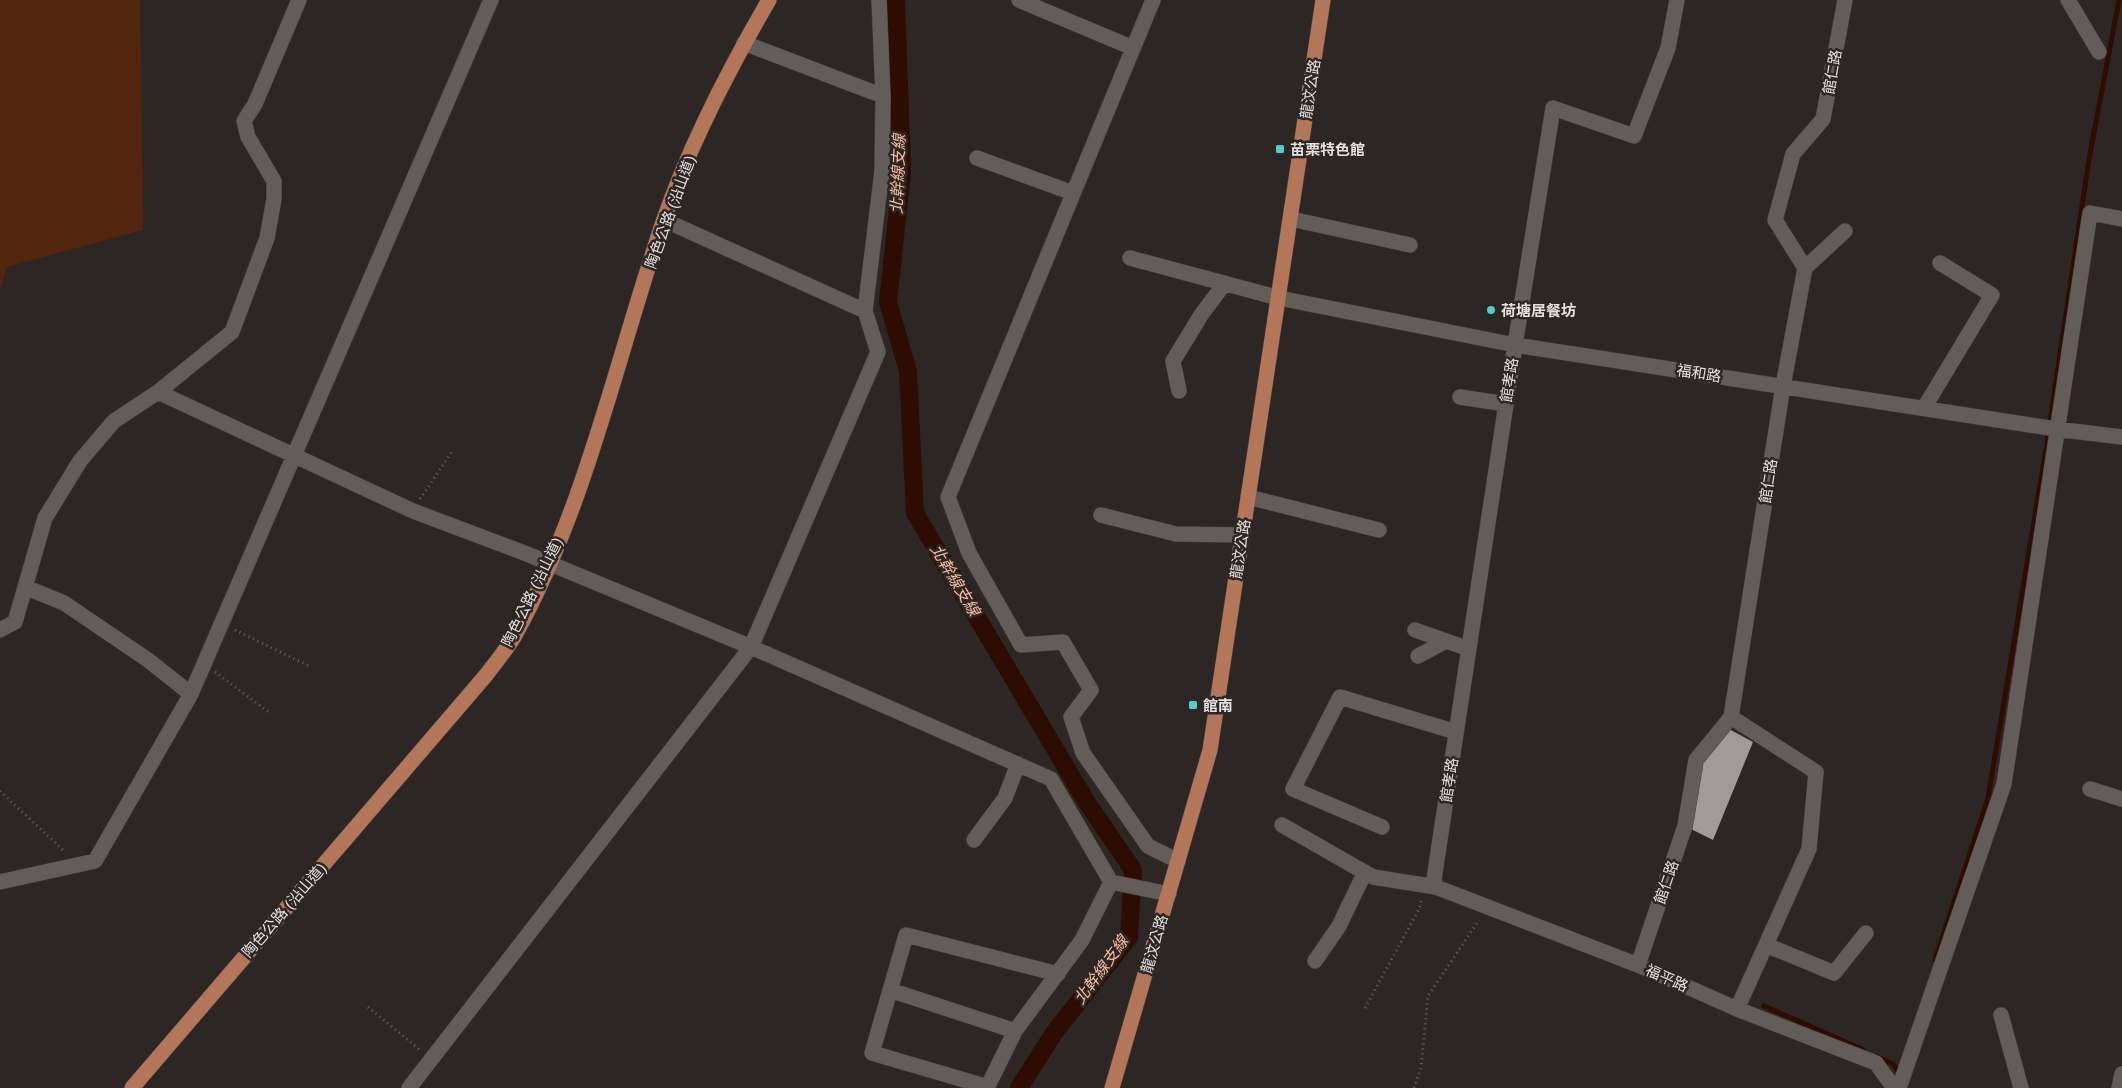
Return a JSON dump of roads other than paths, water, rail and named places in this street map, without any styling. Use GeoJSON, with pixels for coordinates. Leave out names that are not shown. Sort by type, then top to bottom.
{"type":"FeatureCollection","features":[{"type":"Feature","properties":{"kind":"main road","name":"陶色公路 (沿山道)"},"geometry":{"type":"LineString","coordinates":[[132,1088],[487,674],[513,639],[549,564],[587,465],[664,220],[695,144],[744,43],[769,0]]}},
{"type":"Feature","properties":{"kind":"main road","name":"龍汶公路"},"geometry":{"type":"LineString","coordinates":[[1112,1088],[1210,750],[1323,0]]}},
{"type":"Feature","properties":{"kind":"street"},"geometry":{"type":"LineString","coordinates":[[0,630],[15,622],[45,518],[80,461],[114,421],[158,392],[232,332],[267,238],[274,199],[274,181],[248,137],[244,121],[255,104],[300,0]]}},
{"type":"Feature","properties":{"kind":"street"},"geometry":{"type":"LineString","coordinates":[[0,882],[95,860],[192,694],[491,0]]}},
{"type":"Feature","properties":{"kind":"street"},"geometry":{"type":"LineString","coordinates":[[408,1088],[751,647],[878,352],[865,311],[882,171],[883,96],[879,0]]}},
{"type":"Feature","properties":{"kind":"street"},"geometry":{"type":"LineString","coordinates":[[1019,0],[1133,48]]}},
{"type":"Feature","properties":{"kind":"street"},"geometry":{"type":"LineString","coordinates":[[1153,0],[948,497],[968,553],[1021,645],[1063,642],[1091,690],[1071,717],[1083,753],[1148,846],[1178,861]]}},
{"type":"Feature","properties":{"kind":"street","name":"館孝路"},"geometry":{"type":"LineString","coordinates":[[1432,884],[1553,108],[1634,136],[1668,48],[1678,0]]}},
{"type":"Feature","properties":{"kind":"street","name":"館仁路"},"geometry":{"type":"LineString","coordinates":[[1638,965],[1685,826],[1696,760],[1732,717],[1783,386],[1805,268],[1775,220],[1793,154],[1823,119],[1845,0]]}},
{"type":"Feature","properties":{"kind":"street"},"geometry":{"type":"LineString","coordinates":[[2068,0],[2099,52]]}},
{"type":"Feature","properties":{"kind":"street"},"geometry":{"type":"LineString","coordinates":[[744,43],[883,96]]}},
{"type":"Feature","properties":{"kind":"street"},"geometry":{"type":"LineString","coordinates":[[977,158],[1073,193]]}},
{"type":"Feature","properties":{"kind":"street"},"geometry":{"type":"LineString","coordinates":[[1899,1088],[2004,784],[2090,213],[2122,219]]}},
{"type":"Feature","properties":{"kind":"street"},"geometry":{"type":"LineString","coordinates":[[1291,219],[1410,245]]}},
{"type":"Feature","properties":{"kind":"street"},"geometry":{"type":"LineString","coordinates":[[664,220],[865,311]]}},
{"type":"Feature","properties":{"kind":"street"},"geometry":{"type":"LineString","coordinates":[[1805,268],[1845,231]]}},
{"type":"Feature","properties":{"kind":"street","name":"福和路"},"geometry":{"type":"LineString","coordinates":[[1130,258],[1279,298],[1515,345],[2056,429],[2122,437]]}},
{"type":"Feature","properties":{"kind":"street"},"geometry":{"type":"LineString","coordinates":[[1924,408],[1992,295],[1940,264]]}},
{"type":"Feature","properties":{"kind":"street"},"geometry":{"type":"LineString","coordinates":[[1179,391],[1173,361],[1201,315],[1225,283]]}},
{"type":"Feature","properties":{"kind":"street"},"geometry":{"type":"LineString","coordinates":[[158,392],[413,511],[549,564],[751,647],[1051,779],[1111,882],[1169,894]]}},
{"type":"Feature","properties":{"kind":"street"},"geometry":{"type":"LineString","coordinates":[[1460,397],[1506,404]]}},
{"type":"Feature","properties":{"kind":"street"},"geometry":{"type":"LineString","coordinates":[[1248,497],[1379,530]]}},
{"type":"Feature","properties":{"kind":"street"},"geometry":{"type":"LineString","coordinates":[[1101,515],[1176,534],[1242,535]]}},
{"type":"Feature","properties":{"kind":"street"},"geometry":{"type":"LineString","coordinates":[[25,587],[64,603],[148,660],[192,694]]}},
{"type":"Feature","properties":{"kind":"street"},"geometry":{"type":"LineString","coordinates":[[1416,630],[1469,650]]}},
{"type":"Feature","properties":{"kind":"street"},"geometry":{"type":"LineString","coordinates":[[1418,656],[1446,641]]}},
{"type":"Feature","properties":{"kind":"street"},"geometry":{"type":"LineString","coordinates":[[1382,827],[1293,789],[1340,696],[1456,732]]}},
{"type":"Feature","properties":{"kind":"street"},"geometry":{"type":"LineString","coordinates":[[1732,717],[1816,772],[1809,850],[1737,1009]]}},
{"type":"Feature","properties":{"kind":"street"},"geometry":{"type":"LineString","coordinates":[[974,840],[1005,798],[1018,764]]}},
{"type":"Feature","properties":{"kind":"street"},"geometry":{"type":"LineString","coordinates":[[2090,789],[2122,799]]}},
{"type":"Feature","properties":{"kind":"street","name":"福平路"},"geometry":{"type":"LineString","coordinates":[[1282,825],[1374,877],[1432,884],[1638,965],[1737,1009],[1876,1063],[1894,1088]]}},
{"type":"Feature","properties":{"kind":"street"},"geometry":{"type":"LineString","coordinates":[[1316,962],[1339,926],[1365,872]]}},
{"type":"Feature","properties":{"kind":"street"},"geometry":{"type":"LineString","coordinates":[[1058,974],[906,935],[872,1053],[988,1088],[1015,1031],[1058,974],[1082,940],[1111,882]]}},
{"type":"Feature","properties":{"kind":"street"},"geometry":{"type":"LineString","coordinates":[[1766,946],[1834,973],[1866,933]]}},
{"type":"Feature","properties":{"kind":"street"},"geometry":{"type":"LineString","coordinates":[[890,990],[1015,1031]]}},
{"type":"Feature","properties":{"kind":"street"},"geometry":{"type":"LineString","coordinates":[[2002,1015],[2021,1088]]}},
{"type":"Feature","properties":{"kind":"street"},"geometry":{"type":"LineString","coordinates":[[2119,1088],[2122,1074]]}},
{"type":"Feature","properties":{"kind":"waterway","name":"北幹線支線"},"geometry":{"type":"LineString","coordinates":[[896,0],[902,172],[888,302],[908,371],[915,513],[1086,801],[1133,870],[1129,937],[1054,1033],[1019,1088]]}},
{"type":"Feature","properties":{"kind":"waterway"},"geometry":{"type":"LineString","coordinates":[[1935,960],[1988,798],[2046,449],[2089,159],[2119,0]]}},
{"type":"Feature","properties":{"kind":"waterway"},"geometry":{"type":"LineString","coordinates":[[1764,1006],[1864,1050]]}},
{"type":"Feature","properties":{"kind":"waterway"},"geometry":{"type":"LineString","coordinates":[[1876,1056],[1893,1064],[1899,1072]]}},
{"type":"Feature","properties":{"kind":"place","name":"苗栗特色館"},"geometry":{"type":"Point","coordinates":[1280,149]}},
{"type":"Feature","properties":{"kind":"place","name":"荷塘居餐坊"},"geometry":{"type":"Point","coordinates":[1491,310]}},
{"type":"Feature","properties":{"kind":"place","name":"館南"},"geometry":{"type":"Point","coordinates":[1193,705]}}]}
